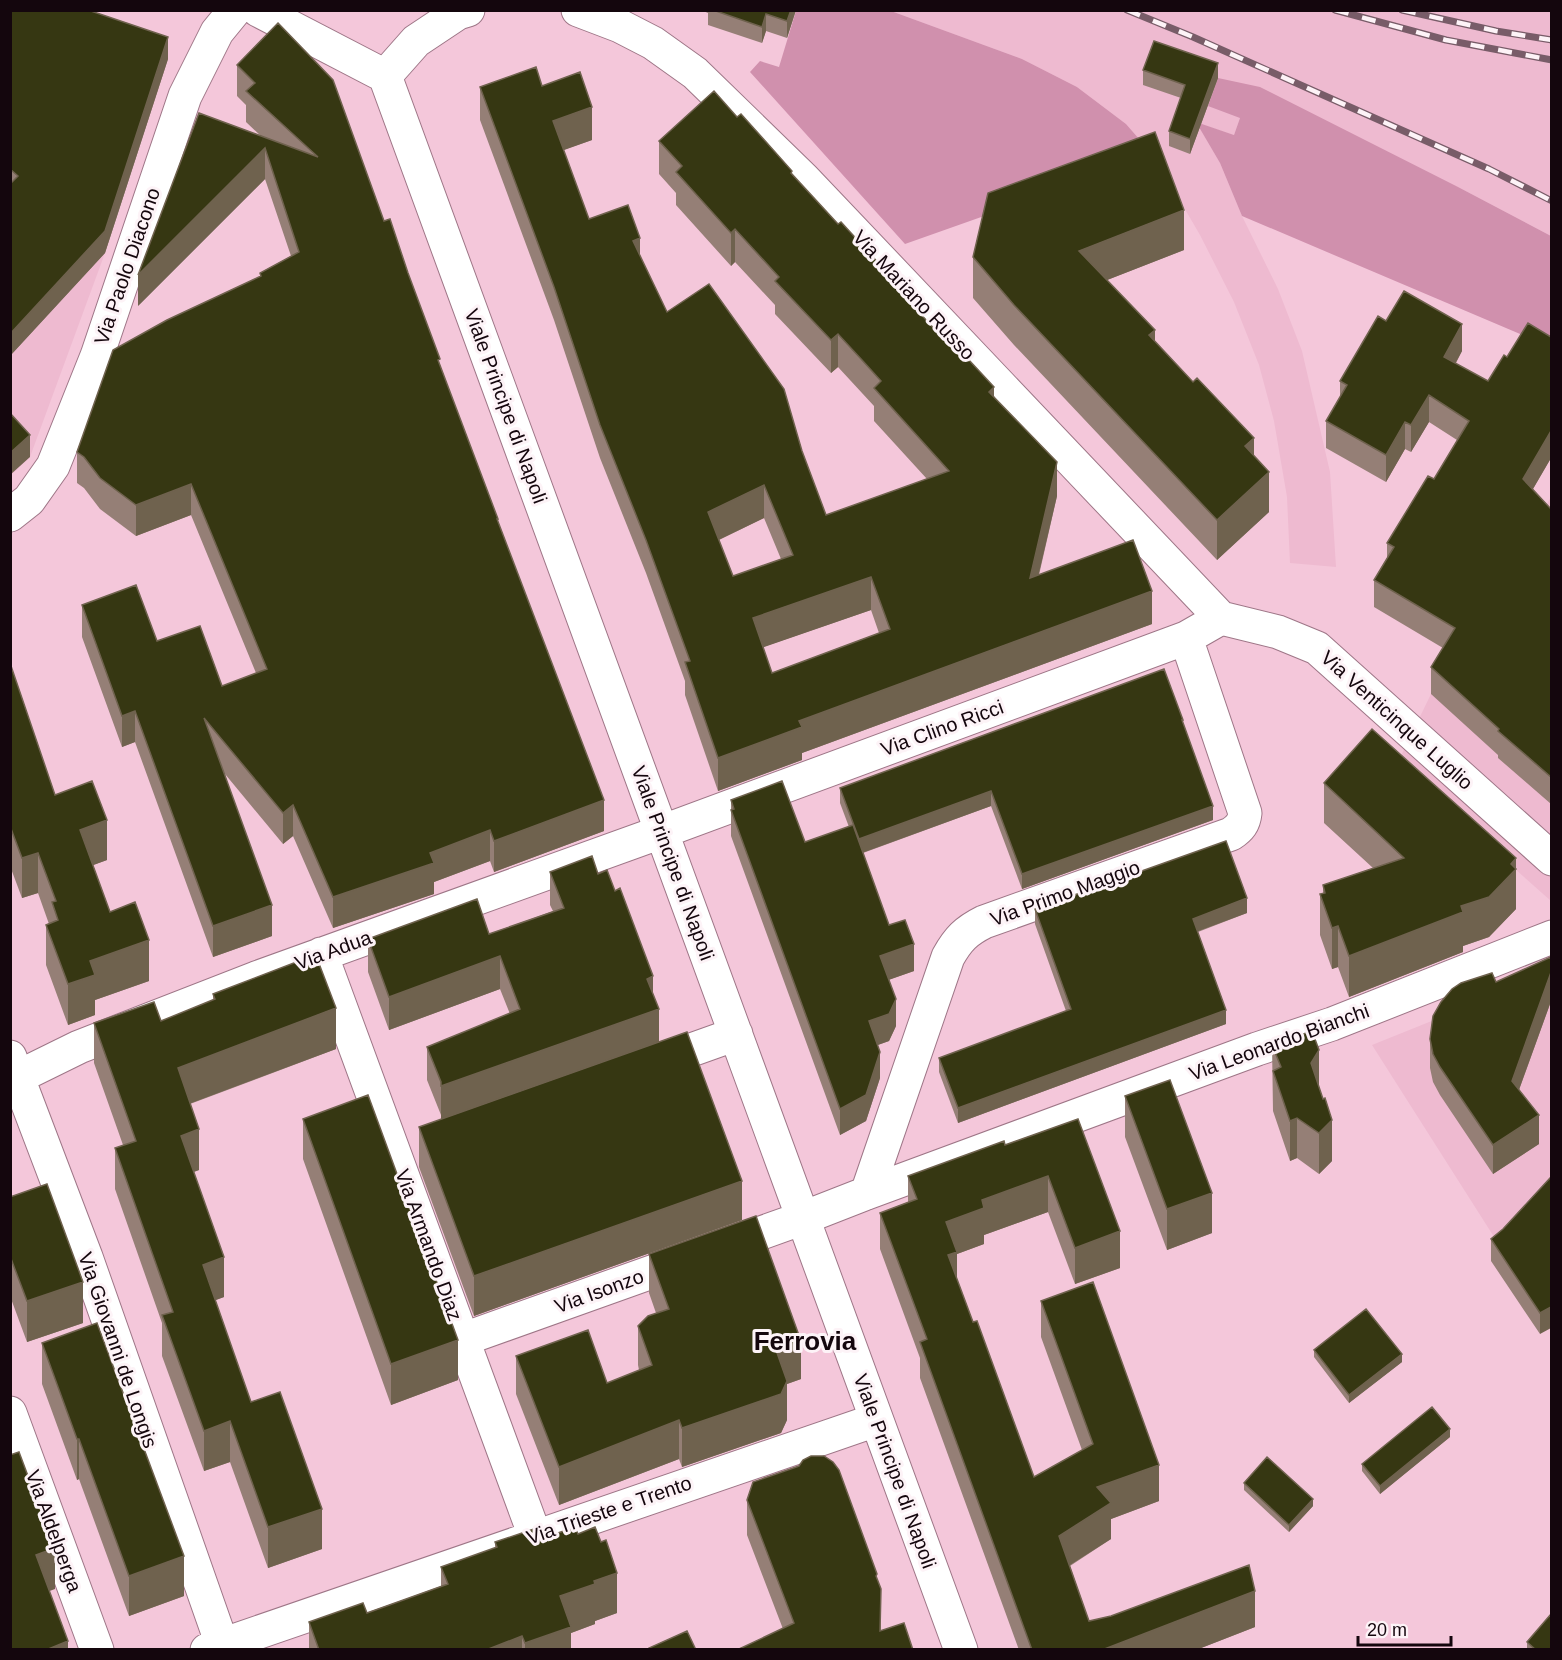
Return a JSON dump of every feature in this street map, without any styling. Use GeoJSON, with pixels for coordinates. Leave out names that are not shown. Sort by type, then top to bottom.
{"type":"FeatureCollection","features":[{"type":"Feature","properties":{"kind":"street","name":"Via Paolo Diacono"},"geometry":{"type":"LineString","coordinates":[[10,516],[29,500],[53,466],[97,356],[185,96],[217,32],[235,10]]}},
{"type":"Feature","properties":{"kind":"street"},"geometry":{"type":"LineString","coordinates":[[258,10],[385,76],[416,41],[468,10]]}},
{"type":"Feature","properties":{"kind":"street","name":"Via Mariano Russo"},"geometry":{"type":"LineString","coordinates":[[578,10],[620,26],[653,43],[695,73],[804,179],[1221,618]]}},
{"type":"Feature","properties":{"kind":"street","name":"Viale Principe di Napoli"},"geometry":{"type":"LineString","coordinates":[[385,76],[961,1650]]}},
{"type":"Feature","properties":{"kind":"street","name":"Via Clino Ricci"},"geometry":{"type":"LineString","coordinates":[[661,832],[1186,638],[1221,618]]}},
{"type":"Feature","properties":{"kind":"street","name":"Via Venticinque Luglio"},"geometry":{"type":"LineString","coordinates":[[1221,618],[1278,632],[1317,648],[1551,859]]}},
{"type":"Feature","properties":{"kind":"street","name":"Via Primo Maggio"},"geometry":{"type":"LineString","coordinates":[[867,1193],[948,957],[956,943],[969,929],[1231,834],[1240,828],[1245,813],[1186,638]]}},
{"type":"Feature","properties":{"kind":"street","name":"Via Adua"},"geometry":{"type":"LineString","coordinates":[[13,1072],[256,978],[661,832]]}},
{"type":"Feature","properties":{"kind":"street","name":"Via Leonardo Bianchi"},"geometry":{"type":"LineString","coordinates":[[803,1218],[1246,1053],[1332,1024],[1551,937]]}},
{"type":"Feature","properties":{"kind":"street","name":"Via Armando Diaz"},"geometry":{"type":"LineString","coordinates":[[321,954],[406,1151],[464,1339],[535,1536]]}},
{"type":"Feature","properties":{"kind":"street"},"geometry":{"type":"LineString","coordinates":[[626,1073],[736,1034]]}},
{"type":"Feature","properties":{"kind":"street","name":"Via Giovanni de Longis"},"geometry":{"type":"LineString","coordinates":[[13,1072],[86,1257],[218,1647]]}},
{"type":"Feature","properties":{"kind":"street","name":"Via Isonzo"},"geometry":{"type":"LineString","coordinates":[[464,1339],[803,1218]]}},
{"type":"Feature","properties":{"kind":"street","name":"Via Aldelperga"},"geometry":{"type":"LineString","coordinates":[[10,1413],[97,1650]]}},
{"type":"Feature","properties":{"kind":"street","name":"Via Trieste e Trento"},"geometry":{"type":"LineString","coordinates":[[218,1647],[876,1420]]}},
{"type":"Feature","properties":{"kind":"shaded area"},"geometry":{"type":"Polygon","coordinates":[[[21,10],[105,253],[30,457],[11,475],[10,11],[21,10]]]}},
{"type":"Feature","properties":{"kind":"shaded area"},"geometry":{"type":"Polygon","coordinates":[[[796,11],[891,11],[1022,59],[1077,87],[1126,124],[1154,156],[905,244],[750,72],[760,61],[779,67],[796,11]]]}},
{"type":"Feature","properties":{"kind":"shaded area"},"geometry":{"type":"Polygon","coordinates":[[[891,11],[1551,11],[1551,236],[1460,188],[1240,118],[1234,135],[1197,123],[1220,163],[1242,216],[1278,289],[1302,351],[1330,472],[1336,567],[1290,563],[1287,497],[1274,421],[1259,365],[1234,302],[1200,235],[1154,156],[1126,124],[1077,87],[1022,59],[891,11]]]}},
{"type":"Feature","properties":{"kind":"shaded area"},"geometry":{"type":"Polygon","coordinates":[[[1218,78],[1260,87],[1551,236],[1551,347],[1242,216],[1220,163],[1196,122],[1234,135],[1240,118],[1208,106],[1218,78]]]}},
{"type":"Feature","properties":{"kind":"shaded area"},"geometry":{"type":"Polygon","coordinates":[[[1551,497],[1551,901],[1397,764],[1431,694],[1551,497]]]}},
{"type":"Feature","properties":{"kind":"shaded area"},"geometry":{"type":"Polygon","coordinates":[[[1551,973],[1551,1198],[1503,1251],[1372,1045],[1551,973]]]}},
{"type":"Feature","properties":{"kind":"building"},"geometry":{"type":"Polygon","coordinates":[[[10,10],[88,10],[168,37],[105,231],[10,334],[10,184],[18,176],[10,169],[10,10]]]}},
{"type":"Feature","properties":{"kind":"building"},"geometry":{"type":"Polygon","coordinates":[[[713,10],[791,10],[787,21],[766,14],[762,27],[713,10]]]}},
{"type":"Feature","properties":{"kind":"building"},"geometry":{"type":"Polygon","coordinates":[[[278,23],[333,80],[384,221],[390,219],[440,359],[438,360],[604,800],[494,841],[490,830],[430,853],[434,863],[333,897],[293,805],[283,813],[204,718],[272,905],[213,926],[135,711],[122,716],[82,605],[136,585],[157,641],[200,626],[222,686],[267,669],[191,484],[136,505],[100,478],[84,457],[77,452],[113,350],[167,320],[261,276],[260,273],[299,252],[265,148],[138,275],[199,113],[318,157],[246,91],[255,83],[237,65],[278,23]]]}},
{"type":"Feature","properties":{"kind":"building"},"geometry":{"type":"Polygon","coordinates":[[[1154,41],[1218,63],[1190,139],[1169,131],[1185,85],[1143,70],[1154,41]]]}},
{"type":"Feature","properties":{"kind":"building"},"geometry":{"type":"Polygon","coordinates":[[[536,67],[542,86],[580,72],[592,107],[553,121],[589,219],[628,205],[640,238],[633,241],[667,312],[709,284],[784,389],[802,451],[826,515],[949,471],[874,388],[881,381],[862,360],[838,334],[831,340],[775,281],[779,277],[735,229],[731,233],[676,172],[682,166],[659,141],[714,91],[737,117],[741,114],[792,171],[791,173],[838,224],[841,222],[893,279],[890,281],[940,335],[943,332],[994,387],[989,392],[1057,462],[1030,578],[1133,540],[1152,591],[799,721],[802,727],[718,758],[685,662],[690,661],[646,540],[600,425],[554,287],[480,87],[536,67]],[[764,485],[708,512],[733,576],[793,555],[764,485]],[[871,577],[753,618],[772,673],[890,629],[871,577]]]}},
{"type":"Feature","properties":{"kind":"building"},"geometry":{"type":"Polygon","coordinates":[[[1155,132],[1184,210],[1079,251],[1155,330],[1149,335],[1193,382],[1197,378],[1254,438],[1245,446],[1269,472],[1217,520],[1014,305],[973,257],[988,193],[1155,132]]]}},
{"type":"Feature","properties":{"kind":"building"},"geometry":{"type":"Polygon","coordinates":[[[1404,291],[1462,324],[1444,357],[1488,381],[1504,355],[1507,357],[1528,323],[1551,337],[1551,431],[1523,479],[1551,509],[1551,777],[1498,731],[1499,729],[1431,667],[1455,628],[1374,580],[1394,547],[1387,543],[1428,476],[1434,479],[1469,421],[1429,395],[1411,425],[1405,422],[1386,455],[1326,421],[1347,385],[1340,381],[1378,316],[1386,321],[1404,291]]]}},
{"type":"Feature","properties":{"kind":"building"},"geometry":{"type":"Polygon","coordinates":[[[10,413],[30,435],[10,453],[10,413]]]}},
{"type":"Feature","properties":{"kind":"building"},"geometry":{"type":"Polygon","coordinates":[[[10,663],[55,795],[92,781],[107,820],[80,830],[110,912],[135,902],[149,940],[90,961],[95,975],[68,984],[46,925],[58,920],[52,902],[56,901],[38,853],[22,858],[10,826],[10,663]]]}},
{"type":"Feature","properties":{"kind":"building"},"geometry":{"type":"Polygon","coordinates":[[[1164,669],[1213,806],[1022,874],[991,791],[859,839],[840,788],[1164,669]]]}},
{"type":"Feature","properties":{"kind":"building"},"geometry":{"type":"Polygon","coordinates":[[[1372,729],[1516,858],[1511,864],[1516,869],[1489,897],[1461,906],[1463,912],[1349,956],[1338,926],[1332,928],[1320,894],[1325,893],[1323,885],[1404,858],[1324,783],[1372,729]]]}},
{"type":"Feature","properties":{"kind":"building"},"geometry":{"type":"Polygon","coordinates":[[[782,781],[805,842],[853,825],[889,925],[905,920],[914,944],[880,956],[896,999],[889,1014],[869,1021],[880,1052],[866,1095],[840,1109],[731,810],[734,809],[731,800],[782,781]]]}},
{"type":"Feature","properties":{"kind":"building"},"geometry":{"type":"Polygon","coordinates":[[[1226,841],[1247,898],[1193,919],[1226,1010],[958,1108],[939,1058],[1071,1009],[1035,909],[1226,841]]]}},
{"type":"Feature","properties":{"kind":"building"},"geometry":{"type":"Polygon","coordinates":[[[592,856],[598,874],[607,870],[615,891],[620,888],[653,976],[647,979],[659,1009],[441,1086],[427,1047],[520,1009],[500,956],[389,997],[368,939],[477,899],[489,934],[564,908],[550,872],[592,856]]]}},
{"type":"Feature","properties":{"kind":"building"},"geometry":{"type":"Polygon","coordinates":[[[1551,957],[1551,978],[1550,975],[1512,1081],[1539,1115],[1493,1145],[1433,1054],[1430,1039],[1433,1016],[1452,989],[1461,983],[1492,973],[1496,982],[1551,957]]]}},
{"type":"Feature","properties":{"kind":"building"},"geometry":{"type":"Polygon","coordinates":[[[299,961],[301,967],[318,961],[336,1008],[178,1068],[199,1129],[181,1136],[224,1257],[203,1265],[251,1402],[280,1392],[322,1509],[268,1527],[230,1421],[204,1431],[162,1315],[173,1312],[115,1148],[136,1141],[94,1023],[154,1002],[161,1021],[215,999],[213,994],[299,961]]]}},
{"type":"Feature","properties":{"kind":"building"},"geometry":{"type":"Polygon","coordinates":[[[1312,1031],[1319,1050],[1311,1063],[1332,1120],[1319,1133],[1297,1118],[1290,1121],[1273,1071],[1281,1067],[1272,1045],[1312,1031]]]}},
{"type":"Feature","properties":{"kind":"building"},"geometry":{"type":"Polygon","coordinates":[[[687,1032],[742,1181],[474,1276],[419,1127],[687,1032]]]}},
{"type":"Feature","properties":{"kind":"building"},"geometry":{"type":"Polygon","coordinates":[[[1170,1080],[1212,1193],[1167,1209],[1125,1096],[1170,1080]]]}},
{"type":"Feature","properties":{"kind":"building"},"geometry":{"type":"Polygon","coordinates":[[[368,1095],[458,1340],[391,1364],[303,1119],[368,1095]]]}},
{"type":"Feature","properties":{"kind":"building"},"geometry":{"type":"Polygon","coordinates":[[[1078,1119],[1120,1231],[1075,1248],[1048,1176],[982,1200],[984,1208],[946,1222],[957,1252],[948,1255],[973,1322],[977,1321],[1034,1477],[1093,1444],[1041,1301],[1093,1282],[1159,1465],[1097,1487],[1111,1503],[1059,1536],[1089,1621],[1111,1616],[1249,1565],[1255,1591],[1102,1650],[1032,1650],[920,1342],[927,1339],[880,1213],[917,1199],[908,1176],[1004,1141],[1005,1145],[1078,1119]]]}},
{"type":"Feature","properties":{"kind":"building"},"geometry":{"type":"Polygon","coordinates":[[[1551,1177],[1551,1307],[1540,1313],[1491,1239],[1551,1177]]]}},
{"type":"Feature","properties":{"kind":"building"},"geometry":{"type":"Polygon","coordinates":[[[47,1184],[83,1282],[27,1301],[10,1256],[10,1197],[47,1184]]]}},
{"type":"Feature","properties":{"kind":"building"},"geometry":{"type":"Polygon","coordinates":[[[756,1216],[801,1341],[776,1350],[787,1381],[781,1394],[682,1428],[679,1420],[559,1467],[516,1356],[588,1330],[607,1383],[652,1365],[638,1326],[648,1316],[669,1309],[649,1254],[756,1216]]]}},
{"type":"Feature","properties":{"kind":"building"},"geometry":{"type":"Polygon","coordinates":[[[1366,1309],[1402,1354],[1349,1395],[1314,1350],[1366,1309]]]}},
{"type":"Feature","properties":{"kind":"building"},"geometry":{"type":"Polygon","coordinates":[[[97,1323],[184,1556],[129,1576],[42,1343],[97,1323]]]}},
{"type":"Feature","properties":{"kind":"building"},"geometry":{"type":"Polygon","coordinates":[[[1432,1407],[1450,1429],[1380,1486],[1362,1464],[1432,1407]]]}},
{"type":"Feature","properties":{"kind":"building"},"geometry":{"type":"Polygon","coordinates":[[[19,1452],[55,1548],[36,1555],[68,1641],[46,1650],[10,1650],[10,1455],[19,1452]]]}},
{"type":"Feature","properties":{"kind":"building"},"geometry":{"type":"Polygon","coordinates":[[[811,1456],[824,1456],[839,1470],[881,1589],[880,1631],[904,1623],[913,1650],[737,1650],[794,1623],[747,1500],[753,1482],[799,1466],[803,1460],[811,1456]]]}},
{"type":"Feature","properties":{"kind":"building"},"geometry":{"type":"Polygon","coordinates":[[[1267,1457],[1313,1499],[1289,1525],[1244,1483],[1267,1457]]]}},
{"type":"Feature","properties":{"kind":"building"},"geometry":{"type":"Polygon","coordinates":[[[575,1527],[578,1534],[595,1527],[601,1542],[606,1540],[617,1573],[594,1581],[595,1584],[560,1596],[571,1627],[525,1643],[522,1636],[486,1650],[319,1650],[309,1622],[363,1603],[367,1613],[448,1584],[441,1567],[497,1547],[495,1542],[534,1529],[538,1540],[575,1527]]]}},
{"type":"Feature","properties":{"kind":"building"},"geometry":{"type":"Polygon","coordinates":[[[1551,1614],[1551,1650],[1536,1650],[1527,1642],[1551,1614]]]}},
{"type":"Feature","properties":{"kind":"building"},"geometry":{"type":"Polygon","coordinates":[[[687,1631],[696,1650],[650,1650],[649,1648],[687,1631]]]}},
{"type":"Feature","properties":{"kind":"railway"},"geometry":{"type":"LineString","coordinates":[[1127,10],[1193,37],[1489,169],[1552,201]]}},
{"type":"Feature","properties":{"kind":"railway"},"geometry":{"type":"LineString","coordinates":[[1335,10],[1446,40],[1552,60]]}},
{"type":"Feature","properties":{"kind":"railway"},"geometry":{"type":"LineString","coordinates":[[1402,10],[1496,31],[1552,40]]}},
{"type":"Feature","properties":{"kind":"district","name":"Ferrovia"},"geometry":{"type":"Point","coordinates":[805,1341]}}]}
